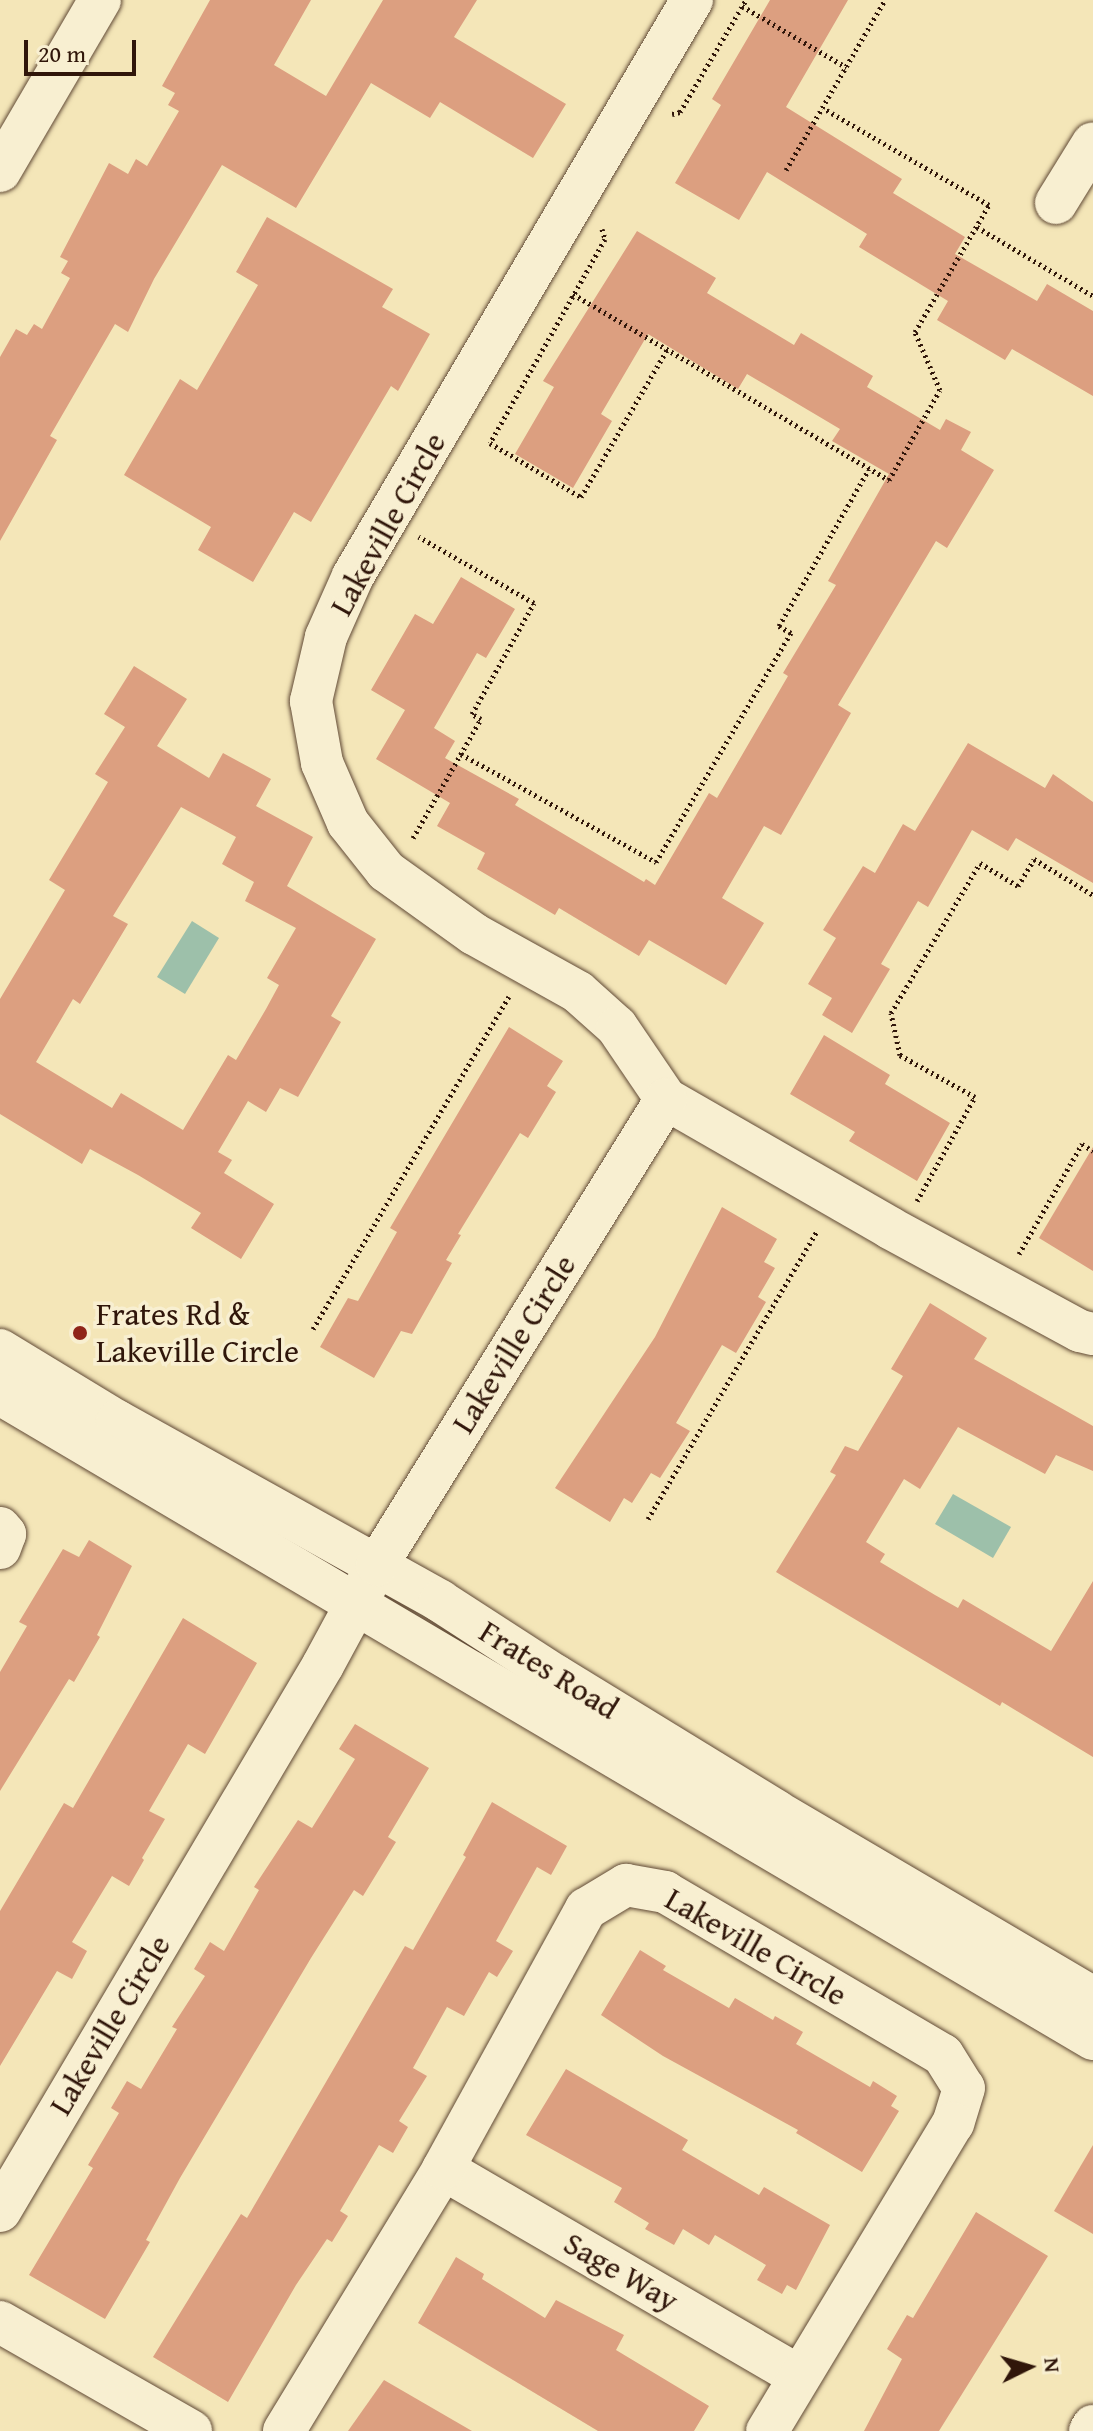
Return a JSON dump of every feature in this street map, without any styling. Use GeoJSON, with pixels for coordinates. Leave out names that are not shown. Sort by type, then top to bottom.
{"type":"FeatureCollection","features":[{"type":"Feature","properties":{"kind":"street"},"geometry":{"type":"LineString","coordinates":[[0,171],[100,0]]}},
{"type":"Feature","properties":{"kind":"street","name":"Lakeville Circle"},"geometry":{"type":"LineString","coordinates":[[692,0],[353,576],[326,637],[311,701],[322,763],[348,823],[386,871],[474,934],[578,992],[617,1027],[666,1099],[1080,1331],[1093,1334]]}},
{"type":"Feature","properties":{"kind":"street"},"geometry":{"type":"LineString","coordinates":[[1056,203],[1093,143]]}},
{"type":"Feature","properties":{"kind":"street","name":"Lakeville Circle"},"geometry":{"type":"LineString","coordinates":[[0,2211],[315,1678],[353,1604],[666,1099]]}},
{"type":"Feature","properties":{"kind":"street","name":"Frates Road"},"geometry":{"type":"LineString","coordinates":[[0,1350],[117,1421],[440,1601],[763,1803],[1093,1998]]}},
{"type":"Feature","properties":{"kind":"street","name":"Frates Road"},"geometry":{"type":"LineString","coordinates":[[0,1394],[1093,2039]]}},
{"type":"Feature","properties":{"kind":"street","name":"Lakeville Circle"},"geometry":{"type":"LineString","coordinates":[[284,2431],[443,2169],[586,1909],[626,1885],[665,1892],[943,2055],[964,2088],[953,2123],[767,2431]]}},
{"type":"Feature","properties":{"kind":"street","name":"Sage Way"},"geometry":{"type":"LineString","coordinates":[[443,2169],[798,2376]]}},
{"type":"Feature","properties":{"kind":"street"},"geometry":{"type":"LineString","coordinates":[[0,2322],[191,2431]]}},
{"type":"Feature","properties":{"kind":"path"},"geometry":{"type":"LineString","coordinates":[[786,170],[885,0]]}},
{"type":"Feature","properties":{"kind":"path"},"geometry":{"type":"LineString","coordinates":[[660,117],[680,112],[744,3],[846,67]]}},
{"type":"Feature","properties":{"kind":"path"},"geometry":{"type":"LineString","coordinates":[[573,294],[889,480],[940,390],[915,332],[989,205],[823,108]]}},
{"type":"Feature","properties":{"kind":"path"},"geometry":{"type":"LineString","coordinates":[[599,217],[605,239],[490,443],[581,497],[668,348]]}},
{"type":"Feature","properties":{"kind":"path"},"geometry":{"type":"LineString","coordinates":[[977,227],[1093,296]]}},
{"type":"Feature","properties":{"kind":"path"},"geometry":{"type":"LineString","coordinates":[[461,754],[656,862],[791,633],[779,626],[869,469]]}},
{"type":"Feature","properties":{"kind":"path"},"geometry":{"type":"LineString","coordinates":[[413,534],[534,603],[472,714],[481,719],[413,838]]}},
{"type":"Feature","properties":{"kind":"path"},"geometry":{"type":"LineString","coordinates":[[913,1209],[975,1097],[900,1055],[891,1013],[980,863],[1018,886],[1034,859],[1093,895]]}},
{"type":"Feature","properties":{"kind":"path"},"geometry":{"type":"LineString","coordinates":[[313,1329],[515,985]]}},
{"type":"Feature","properties":{"kind":"path"},"geometry":{"type":"LineString","coordinates":[[983,1277],[997,1258],[1010,1267],[1082,1144],[1093,1151]]}},
{"type":"Feature","properties":{"kind":"path"},"geometry":{"type":"LineString","coordinates":[[648,1519],[825,1217]]}},
{"type":"Feature","properties":{"kind":"shaded area"},"geometry":{"type":"Polygon","coordinates":[[[192,921],[219,938],[185,994],[157,977],[192,921]]]}},
{"type":"Feature","properties":{"kind":"shaded area"},"geometry":{"type":"Polygon","coordinates":[[[953,1494],[1011,1527],[993,1558],[935,1524],[953,1494]]]}},
{"type":"Feature","properties":{"kind":"building"},"geometry":{"type":"Polygon","coordinates":[[[210,0],[311,0],[274,65],[326,96],[383,0],[477,0],[454,37],[566,104],[533,158],[440,102],[430,118],[371,83],[296,208],[222,165],[154,279],[128,332],[115,324],[50,436],[57,440],[0,541],[0,357],[16,329],[27,335],[34,324],[42,329],[70,278],[61,273],[68,261],[60,257],[109,163],[128,174],[136,159],[147,166],[179,111],[168,105],[175,93],[162,86],[210,0]]]}},
{"type":"Feature","properties":{"kind":"building"},"geometry":{"type":"Polygon","coordinates":[[[770,0],[848,0],[786,107],[902,179],[893,193],[965,237],[955,254],[1037,301],[1047,284],[1093,311],[1093,396],[1012,349],[1005,360],[937,320],[948,301],[859,247],[867,234],[767,172],[739,220],[675,183],[721,105],[712,99],[770,0]]]}},
{"type":"Feature","properties":{"kind":"building"},"geometry":{"type":"Polygon","coordinates":[[[267,217],[393,289],[382,307],[430,334],[398,391],[391,386],[311,522],[294,512],[253,582],[198,550],[211,527],[124,475],[180,379],[197,390],[258,285],[236,272],[267,217]]]}},
{"type":"Feature","properties":{"kind":"building"},"geometry":{"type":"Polygon","coordinates":[[[637,231],[716,278],[707,293],[794,345],[801,333],[873,376],[867,387],[940,430],[946,419],[971,432],[961,450],[994,470],[947,548],[936,541],[838,705],[851,713],[781,835],[764,826],[722,898],[764,923],[726,985],[649,940],[639,956],[559,908],[555,915],[477,869],[485,853],[437,826],[450,803],[376,759],[405,710],[371,690],[415,614],[433,624],[461,577],[515,609],[486,658],[477,653],[434,728],[455,741],[445,758],[519,799],[515,805],[644,882],[646,879],[655,885],[709,793],[717,798],[788,676],[783,673],[836,585],[828,581],[889,474],[832,441],[840,429],[747,374],[738,389],[648,334],[601,414],[612,421],[573,488],[515,454],[554,387],[543,381],[637,231]]]}},
{"type":"Feature","properties":{"kind":"building"},"geometry":{"type":"Polygon","coordinates":[[[134,666],[187,699],[157,746],[209,778],[223,753],[271,779],[256,806],[313,837],[287,886],[376,939],[331,1016],[341,1022],[298,1097],[280,1088],[266,1112],[248,1101],[218,1152],[232,1160],[224,1173],[274,1204],[241,1259],[191,1228],[201,1213],[138,1175],[90,1149],[82,1164],[0,1114],[0,999],[65,890],[49,880],[108,782],[95,774],[125,727],[104,714],[134,666]],[[181,807],[113,916],[128,924],[80,1004],[73,999],[36,1062],[112,1108],[121,1093],[183,1130],[228,1055],[236,1060],[266,1009],[279,985],[267,978],[296,928],[245,901],[254,882],[222,864],[236,837],[181,807]]]}},
{"type":"Feature","properties":{"kind":"building"},"geometry":{"type":"Polygon","coordinates":[[[968,743],[1045,788],[1053,774],[1093,802],[1093,883],[1016,838],[1008,851],[972,830],[928,907],[918,901],[881,964],[890,969],[852,1033],[822,1015],[832,998],[808,984],[836,938],[823,930],[863,866],[875,873],[903,824],[915,831],[968,743]]]}},
{"type":"Feature","properties":{"kind":"building"},"geometry":{"type":"Polygon","coordinates":[[[509,1027],[563,1061],[547,1086],[556,1092],[528,1138],[520,1133],[458,1234],[461,1235],[446,1260],[452,1263],[412,1334],[401,1331],[374,1378],[320,1347],[348,1298],[358,1301],[397,1232],[390,1228],[509,1027]]]}},
{"type":"Feature","properties":{"kind":"building"},"geometry":{"type":"Polygon","coordinates":[[[824,1035],[890,1075],[885,1084],[950,1123],[917,1181],[849,1141],[855,1132],[790,1094],[824,1035]]]}},
{"type":"Feature","properties":{"kind":"building"},"geometry":{"type":"Polygon","coordinates":[[[1093,1147],[1093,1271],[1039,1238],[1093,1147]]]}},
{"type":"Feature","properties":{"kind":"building"},"geometry":{"type":"Polygon","coordinates":[[[722,1207],[777,1239],[764,1262],[775,1268],[758,1297],[766,1302],[736,1353],[722,1345],[676,1423],[690,1431],[660,1478],[651,1473],[632,1503],[624,1498],[610,1522],[555,1488],[655,1337],[722,1207]]]}},
{"type":"Feature","properties":{"kind":"building"},"geometry":{"type":"Polygon","coordinates":[[[930,1303],[987,1338],[974,1359],[1093,1426],[1093,1471],[1056,1455],[1045,1474],[958,1427],[920,1489],[904,1479],[866,1542],[885,1554],[880,1562],[935,1595],[958,1608],[963,1599],[1051,1651],[1093,1581],[1093,1757],[1002,1702],[1000,1706],[776,1572],[836,1475],[830,1472],[845,1446],[858,1451],[903,1376],[891,1369],[930,1303]]]}},
{"type":"Feature","properties":{"kind":"building"},"geometry":{"type":"Polygon","coordinates":[[[89,1540],[132,1566],[97,1635],[100,1637],[74,1682],[69,1679],[0,1791],[0,1672],[27,1626],[19,1622],[63,1549],[79,1557],[89,1540]]]}},
{"type":"Feature","properties":{"kind":"building"},"geometry":{"type":"Polygon","coordinates":[[[183,1618],[257,1663],[205,1754],[188,1744],[149,1811],[165,1819],[129,1886],[112,1876],[72,1942],[87,1951],[72,1979],[57,1971],[0,2066],[0,1911],[64,1803],[73,1808],[183,1618]]]}},
{"type":"Feature","properties":{"kind":"building"},"geometry":{"type":"Polygon","coordinates":[[[355,1724],[429,1768],[388,1837],[396,1842],[363,1896],[354,1890],[311,1958],[180,2178],[146,2240],[150,2242],[105,2319],[29,2275],[93,2168],[88,2165],[119,2113],[111,2108],[127,2081],[141,2089],[177,2029],[172,2027],[205,1976],[194,1969],[210,1942],[224,1951],[259,1890],[254,1887],[298,1820],[312,1828],[355,1759],[339,1749],[355,1724]]]}},
{"type":"Feature","properties":{"kind":"building"},"geometry":{"type":"Polygon","coordinates":[[[492,1802],[567,1846],[551,1875],[537,1867],[496,1941],[513,1951],[497,1977],[489,1972],[464,2016],[447,2007],[413,2068],[427,2076],[399,2121],[408,2127],[393,2153],[379,2145],[340,2211],[348,2216],[332,2242],[327,2239],[296,2285],[228,2402],[153,2357],[241,2214],[247,2218],[405,1946],[413,1950],[466,1857],[463,1855],[492,1802]]]}},
{"type":"Feature","properties":{"kind":"building"},"geometry":{"type":"Polygon","coordinates":[[[640,1950],[666,1966],[663,1970],[729,2008],[735,1998],[773,2020],[775,2016],[803,2032],[796,2044],[870,2087],[873,2081],[897,2096],[891,2106],[899,2111],[862,2172],[796,2133],[798,2130],[663,2056],[601,2015],[640,1950]]]}},
{"type":"Feature","properties":{"kind":"building"},"geometry":{"type":"Polygon","coordinates":[[[566,2069],[688,2140],[682,2150],[759,2195],[764,2187],[830,2225],[796,2290],[787,2285],[782,2294],[757,2280],[766,2265],[715,2235],[709,2245],[683,2229],[674,2245],[645,2229],[649,2223],[614,2202],[622,2188],[526,2135],[566,2069]]]}},
{"type":"Feature","properties":{"kind":"building"},"geometry":{"type":"Polygon","coordinates":[[[1093,2145],[1093,2234],[1054,2211],[1093,2145]]]}},
{"type":"Feature","properties":{"kind":"building"},"geometry":{"type":"Polygon","coordinates":[[[976,2212],[1048,2256],[939,2431],[864,2431],[902,2359],[887,2349],[907,2315],[913,2318],[976,2212]]]}},
{"type":"Feature","properties":{"kind":"building"},"geometry":{"type":"Polygon","coordinates":[[[456,2257],[484,2274],[482,2279],[545,2318],[556,2300],[624,2335],[616,2350],[709,2406],[694,2431],[598,2431],[418,2323],[456,2257]]]}},
{"type":"Feature","properties":{"kind":"building"},"geometry":{"type":"Polygon","coordinates":[[[384,2380],[472,2431],[348,2431],[384,2380]]]}},
{"type":"Feature","properties":{"kind":"place","name":"Frates Rd & Lakeville Circle"},"geometry":{"type":"Point","coordinates":[80,1333]}}]}
